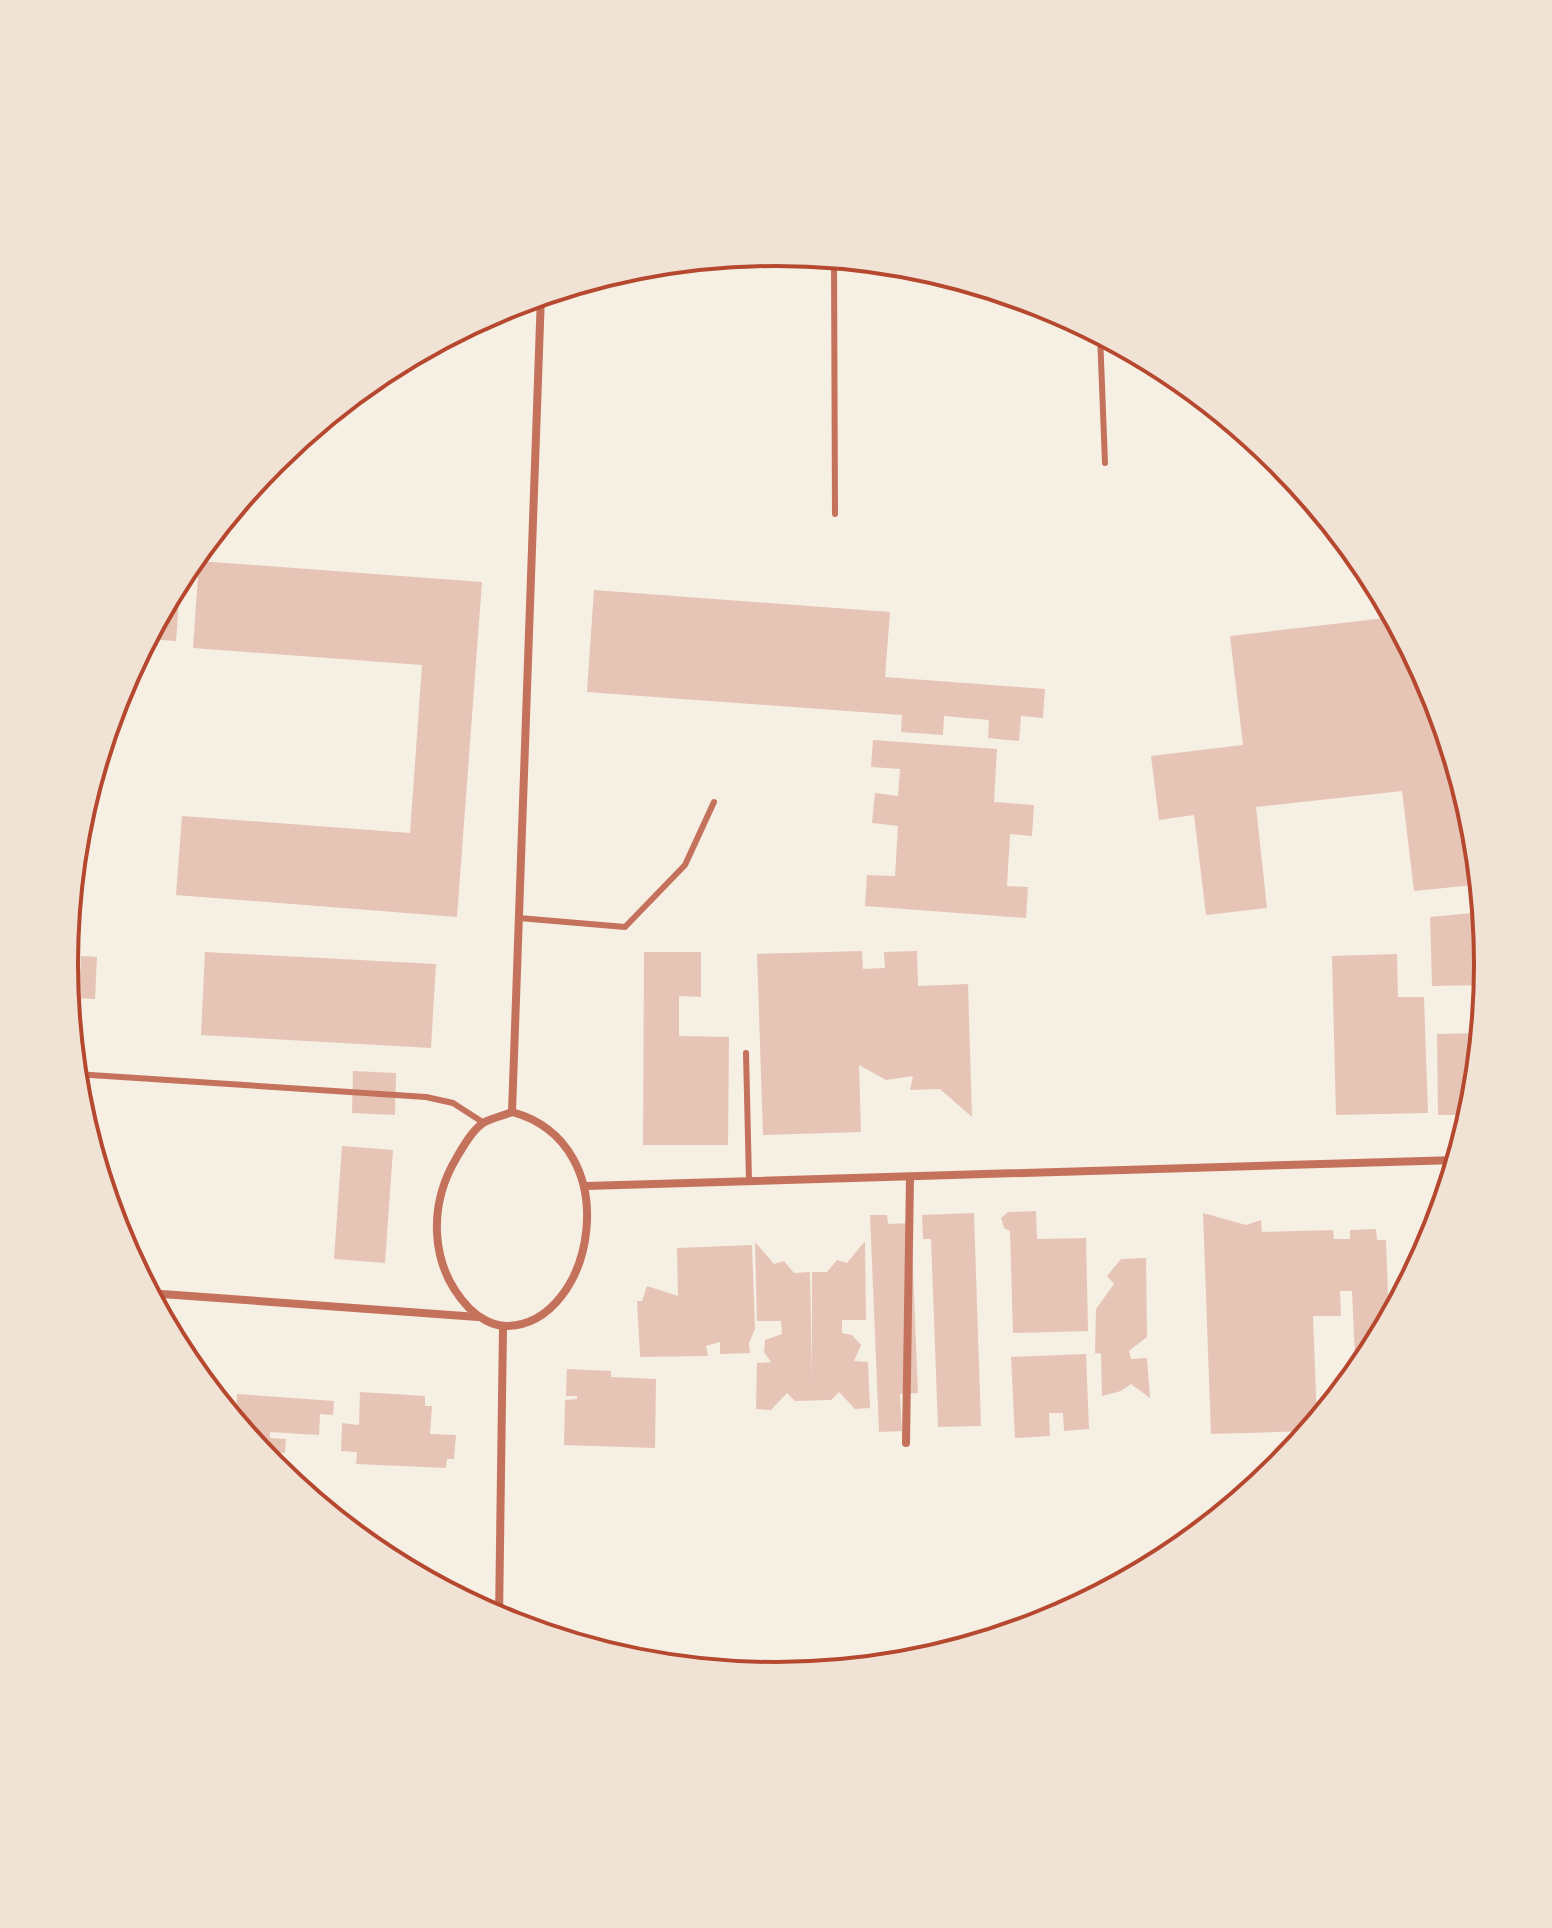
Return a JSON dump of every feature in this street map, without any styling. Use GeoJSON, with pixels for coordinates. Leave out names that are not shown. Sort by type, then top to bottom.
{"type":"FeatureCollection","features":[{"type":"Feature","properties":{"kind":"street"},"geometry":{"type":"LineString","coordinates":[[512,1112],[541,307]]}},
{"type":"Feature","properties":{"kind":"street"},"geometry":{"type":"LineString","coordinates":[[162,1294],[478,1317],[503,1327],[527,1323],[546,1310],[571,1280],[585,1242],[586,1186],[568,1148],[555,1133],[537,1119],[512,1112],[484,1123],[466,1142],[443,1187],[436,1233],[439,1257],[448,1279],[478,1317]]}},
{"type":"Feature","properties":{"kind":"street"},"geometry":{"type":"LineString","coordinates":[[586,1186],[1445,1160]]}},
{"type":"Feature","properties":{"kind":"street"},"geometry":{"type":"LineString","coordinates":[[906,1443],[910,1177]]}},
{"type":"Feature","properties":{"kind":"street"},"geometry":{"type":"LineString","coordinates":[[499,1605],[503,1327]]}},
{"type":"Feature","properties":{"kind":"lane"},"geometry":{"type":"LineString","coordinates":[[834,268],[835,514]]}},
{"type":"Feature","properties":{"kind":"lane"},"geometry":{"type":"LineString","coordinates":[[1100,347],[1105,463]]}},
{"type":"Feature","properties":{"kind":"lane"},"geometry":{"type":"LineString","coordinates":[[519,918],[625,927],[685,865],[714,802]]}},
{"type":"Feature","properties":{"kind":"lane"},"geometry":{"type":"LineString","coordinates":[[746,1053],[749,1181]]}},
{"type":"Feature","properties":{"kind":"lane"},"geometry":{"type":"LineString","coordinates":[[87,1075],[426,1097],[453,1103],[484,1123]]}},
{"type":"Feature","properties":{"kind":"building"},"geometry":{"type":"Polygon","coordinates":[[[206,562],[482,582],[457,917],[176,895],[182,816],[410,833],[422,665],[193,648],[198,573],[206,562]]]}},
{"type":"Feature","properties":{"kind":"building"},"geometry":{"type":"Polygon","coordinates":[[[594,590],[890,612],[885,677],[1045,689],[1043,718],[1021,716],[1019,741],[988,738],[989,720],[944,716],[943,735],[901,732],[902,715],[587,692],[594,590]]]}},
{"type":"Feature","properties":{"kind":"building"},"geometry":{"type":"Polygon","coordinates":[[[179,604],[176,641],[158,640],[179,604]]]}},
{"type":"Feature","properties":{"kind":"building"},"geometry":{"type":"Polygon","coordinates":[[[1382,618],[1402,655],[1437,740],[1461,828],[1469,885],[1414,891],[1402,791],[1256,807],[1267,908],[1206,915],[1194,815],[1159,820],[1151,756],[1243,745],[1230,636],[1382,618]]]}},
{"type":"Feature","properties":{"kind":"building"},"geometry":{"type":"Polygon","coordinates":[[[873,740],[997,749],[994,802],[1034,805],[1032,836],[1010,834],[1007,886],[1028,887],[1026,918],[865,906],[867,875],[895,876],[898,826],[872,823],[875,793],[898,796],[900,769],[871,767],[873,740]]]}},
{"type":"Feature","properties":{"kind":"building"},"geometry":{"type":"Polygon","coordinates":[[[1472,913],[1474,985],[1432,986],[1430,917],[1472,913]]]}},
{"type":"Feature","properties":{"kind":"building"},"geometry":{"type":"Polygon","coordinates":[[[862,951],[863,969],[885,968],[884,952],[917,951],[918,986],[968,984],[972,1117],[940,1089],[910,1090],[913,1076],[886,1080],[859,1065],[861,1132],[763,1135],[757,954],[862,951]]]}},
{"type":"Feature","properties":{"kind":"building"},"geometry":{"type":"Polygon","coordinates":[[[205,952],[436,964],[431,1048],[201,1035],[205,952]]]}},
{"type":"Feature","properties":{"kind":"building"},"geometry":{"type":"Polygon","coordinates":[[[644,952],[701,952],[701,997],[679,996],[679,1036],[729,1037],[728,1145],[643,1145],[644,952]]]}},
{"type":"Feature","properties":{"kind":"building"},"geometry":{"type":"Polygon","coordinates":[[[1397,954],[1398,997],[1424,997],[1428,1113],[1336,1115],[1332,956],[1397,954]]]}},
{"type":"Feature","properties":{"kind":"building"},"geometry":{"type":"Polygon","coordinates":[[[81,956],[97,957],[95,999],[79,998],[81,956]]]}},
{"type":"Feature","properties":{"kind":"building"},"geometry":{"type":"Polygon","coordinates":[[[1470,1033],[1457,1115],[1438,1115],[1437,1034],[1470,1033]]]}},
{"type":"Feature","properties":{"kind":"building"},"geometry":{"type":"Polygon","coordinates":[[[353,1071],[396,1073],[395,1115],[352,1113],[353,1071]]]}},
{"type":"Feature","properties":{"kind":"building"},"geometry":{"type":"Polygon","coordinates":[[[342,1146],[393,1150],[385,1263],[334,1259],[342,1146]]]}},
{"type":"Feature","properties":{"kind":"building"},"geometry":{"type":"Polygon","coordinates":[[[1036,1211],[1037,1239],[1086,1238],[1088,1331],[1013,1333],[1010,1231],[1004,1228],[1001,1218],[1008,1212],[1036,1211]]]}},
{"type":"Feature","properties":{"kind":"building"},"geometry":{"type":"Polygon","coordinates":[[[974,1213],[981,1426],[938,1427],[931,1239],[923,1239],[922,1215],[974,1213]]]}},
{"type":"Feature","properties":{"kind":"building"},"geometry":{"type":"Polygon","coordinates":[[[1203,1213],[1246,1225],[1261,1220],[1262,1232],[1333,1230],[1334,1239],[1350,1239],[1350,1230],[1376,1229],[1377,1240],[1386,1240],[1388,1298],[1355,1354],[1352,1291],[1340,1291],[1341,1316],[1313,1316],[1316,1405],[1294,1431],[1211,1434],[1203,1213]]]}},
{"type":"Feature","properties":{"kind":"building"},"geometry":{"type":"Polygon","coordinates":[[[870,1215],[887,1215],[888,1224],[911,1223],[918,1393],[900,1394],[902,1431],[879,1432],[870,1215]]]}},
{"type":"Feature","properties":{"kind":"building"},"geometry":{"type":"Polygon","coordinates":[[[865,1241],[866,1320],[842,1320],[842,1333],[852,1335],[861,1345],[854,1361],[868,1362],[870,1408],[855,1409],[839,1392],[831,1400],[795,1401],[787,1393],[771,1410],[756,1409],[757,1363],[771,1362],[764,1352],[765,1340],[782,1334],[781,1321],[757,1321],[755,1242],[774,1264],[784,1261],[794,1273],[810,1272],[812,1379],[812,1272],[827,1272],[837,1260],[847,1263],[865,1241]]]}},
{"type":"Feature","properties":{"kind":"building"},"geometry":{"type":"Polygon","coordinates":[[[752,1245],[755,1329],[749,1343],[750,1353],[720,1354],[720,1342],[706,1346],[708,1356],[640,1357],[637,1301],[642,1301],[647,1286],[678,1296],[677,1248],[752,1245]]]}},
{"type":"Feature","properties":{"kind":"building"},"geometry":{"type":"Polygon","coordinates":[[[1146,1258],[1147,1337],[1129,1351],[1131,1359],[1147,1358],[1150,1398],[1131,1384],[1121,1391],[1102,1396],[1101,1354],[1095,1353],[1096,1309],[1114,1284],[1107,1276],[1121,1259],[1146,1258]]]}},
{"type":"Feature","properties":{"kind":"building"},"geometry":{"type":"Polygon","coordinates":[[[1086,1354],[1089,1429],[1064,1431],[1063,1413],[1049,1413],[1050,1436],[1015,1438],[1011,1357],[1086,1354]]]}},
{"type":"Feature","properties":{"kind":"building"},"geometry":{"type":"Polygon","coordinates":[[[567,1369],[611,1371],[611,1377],[656,1379],[655,1448],[564,1445],[565,1400],[577,1399],[577,1396],[566,1396],[567,1369]]]}},
{"type":"Feature","properties":{"kind":"building"},"geometry":{"type":"Polygon","coordinates":[[[360,1392],[425,1396],[425,1406],[432,1406],[430,1434],[456,1435],[454,1459],[447,1459],[446,1468],[356,1464],[357,1452],[341,1451],[342,1423],[359,1425],[360,1392]]]}},
{"type":"Feature","properties":{"kind":"building"},"geometry":{"type":"Polygon","coordinates":[[[237,1394],[334,1401],[333,1415],[320,1414],[319,1435],[270,1432],[270,1438],[286,1439],[285,1453],[277,1452],[237,1407],[237,1394]]]}}]}
